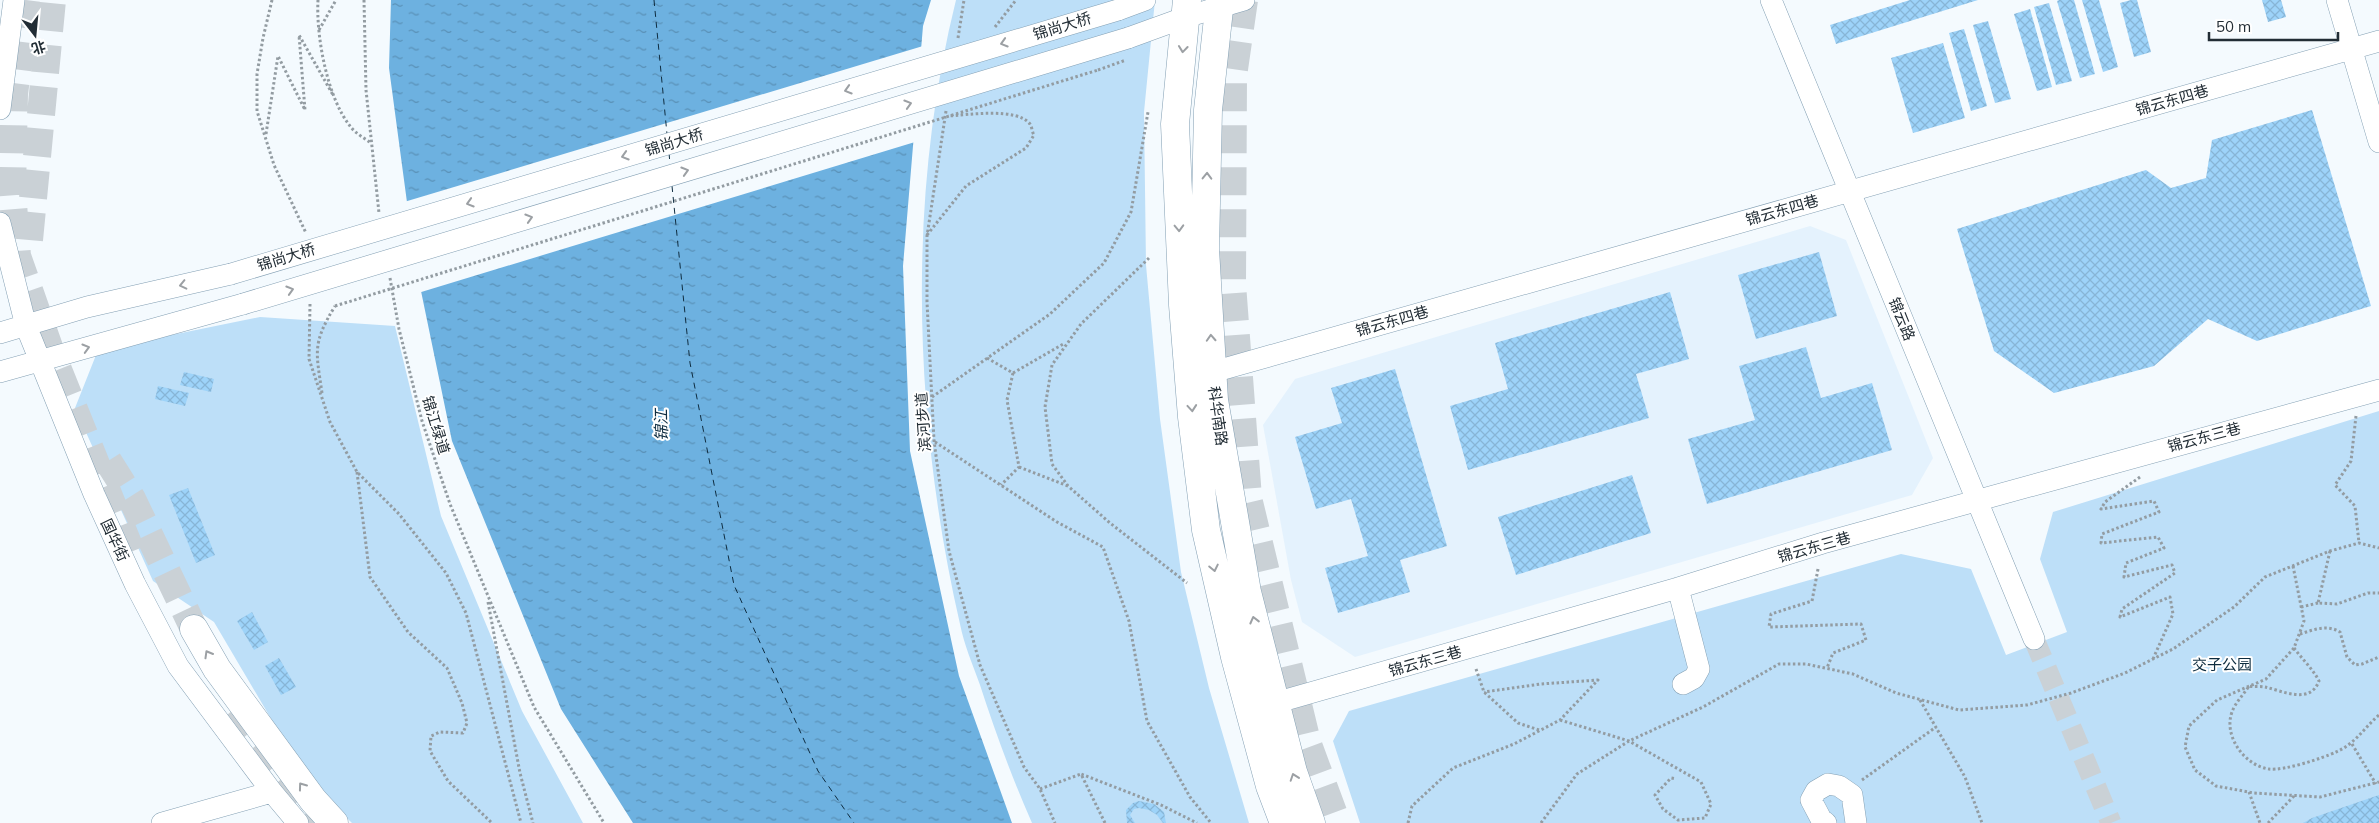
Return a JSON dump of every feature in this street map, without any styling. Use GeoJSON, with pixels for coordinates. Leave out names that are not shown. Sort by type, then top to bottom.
{"type":"FeatureCollection","features":[{"type":"Feature","properties":{"kind":"main road","name":"科华南路"},"geometry":{"type":"LineString","coordinates":[[1228,3],[1208,110],[1205,249],[1214,400],[1247,592],[1263,707],[1270,786],[1284,823]]}},
{"type":"Feature","properties":{"kind":"main road","name":"科华南路"},"geometry":{"type":"LineString","coordinates":[[1187,8],[1175,124],[1183,305],[1192,416],[1206,530],[1234,657],[1263,707],[1293,772],[1311,823]]}},
{"type":"Feature","properties":{"kind":"main road"},"geometry":{"type":"LineString","coordinates":[[194,629],[217,669],[313,800],[334,823]]}},
{"type":"Feature","properties":{"kind":"street"},"geometry":{"type":"LineString","coordinates":[[0,109],[14,0]]}},
{"type":"Feature","properties":{"kind":"street","name":"锦尚大桥"},"geometry":{"type":"LineString","coordinates":[[0,333],[87,307],[231,274],[1118,10],[1145,0]]}},
{"type":"Feature","properties":{"kind":"street","name":"锦云路"},"geometry":{"type":"LineString","coordinates":[[1771,0],[2034,639]]}},
{"type":"Feature","properties":{"kind":"street"},"geometry":{"type":"LineString","coordinates":[[2337,0],[2379,142]]}},
{"type":"Feature","properties":{"kind":"street","name":"锦尚大桥"},"geometry":{"type":"LineString","coordinates":[[0,372],[243,304],[1128,38],[1187,8],[1228,3]]}},
{"type":"Feature","properties":{"kind":"street","name":"锦云东四巷"},"geometry":{"type":"LineString","coordinates":[[1213,372],[2379,41]]}},
{"type":"Feature","properties":{"kind":"street","name":"国华街"},"geometry":{"type":"LineString","coordinates":[[0,223],[26,326],[39,361],[94,494],[135,584],[178,666],[272,792],[298,823]]}},
{"type":"Feature","properties":{"kind":"street","name":"锦云东三巷"},"geometry":{"type":"LineString","coordinates":[[1263,707],[1678,588],[1823,543],[2379,390]]}},
{"type":"Feature","properties":{"kind":"street"},"geometry":{"type":"LineString","coordinates":[[1678,588],[1699,668],[1694,678],[1684,684]]}},
{"type":"Feature","properties":{"kind":"street"},"geometry":{"type":"LineString","coordinates":[[1826,823],[1820,819],[1811,800],[1816,791],[1828,784],[1839,786],[1852,795],[1856,823]]}},
{"type":"Feature","properties":{"kind":"street"},"geometry":{"type":"LineString","coordinates":[[162,823],[272,792]]}},
{"type":"Feature","properties":{"kind":"path"},"geometry":{"type":"LineString","coordinates":[[272,0],[257,74],[257,111],[274,165],[308,237]]}},
{"type":"Feature","properties":{"kind":"path"},"geometry":{"type":"LineString","coordinates":[[318,0],[318,31],[333,95]]}},
{"type":"Feature","properties":{"kind":"path"},"geometry":{"type":"LineString","coordinates":[[318,31],[336,0]]}},
{"type":"Feature","properties":{"kind":"path"},"geometry":{"type":"LineString","coordinates":[[364,0],[366,90],[380,218]]}},
{"type":"Feature","properties":{"kind":"path"},"geometry":{"type":"LineString","coordinates":[[958,38],[964,0]]}},
{"type":"Feature","properties":{"kind":"path"},"geometry":{"type":"LineString","coordinates":[[990,34],[1016,0]]}},
{"type":"Feature","properties":{"kind":"path"},"geometry":{"type":"LineString","coordinates":[[265,137],[278,56],[305,110],[300,35],[350,127],[372,143]]}},
{"type":"Feature","properties":{"kind":"path"},"geometry":{"type":"LineString","coordinates":[[324,404],[316,352],[323,327],[335,306],[1098,70]]}},
{"type":"Feature","properties":{"kind":"path","name":"滨河步道"},"geometry":{"type":"LineString","coordinates":[[947,106],[927,236],[927,302],[934,441],[949,551],[980,665],[1024,767],[1040,789],[1055,823]]}},
{"type":"Feature","properties":{"kind":"path"},"geometry":{"type":"LineString","coordinates":[[932,397],[1050,314],[1104,263],[1132,212],[1148,112]]}},
{"type":"Feature","properties":{"kind":"path"},"geometry":{"type":"LineString","coordinates":[[927,236],[966,186],[1026,148],[1034,135],[1030,124],[1022,118],[1000,113],[948,116]]}},
{"type":"Feature","properties":{"kind":"path"},"geometry":{"type":"LineString","coordinates":[[1149,258],[1081,324],[1068,342],[1052,365],[1044,407],[1052,464],[1068,486],[1110,523],[1188,583]]}},
{"type":"Feature","properties":{"kind":"path","name":"锦江绿道"},"geometry":{"type":"LineString","coordinates":[[389,273],[399,329],[422,421],[450,504],[534,707],[604,823]]}},
{"type":"Feature","properties":{"kind":"path"},"geometry":{"type":"LineString","coordinates":[[310,298],[309,358],[330,422],[357,472],[399,514],[446,573],[466,613],[521,823]]}},
{"type":"Feature","properties":{"kind":"path"},"geometry":{"type":"LineString","coordinates":[[1019,467],[1007,400],[1013,374],[1068,342]]}},
{"type":"Feature","properties":{"kind":"path"},"geometry":{"type":"LineString","coordinates":[[987,358],[1013,374]]}},
{"type":"Feature","properties":{"kind":"path"},"geometry":{"type":"LineString","coordinates":[[2359,395],[2351,461],[2335,485],[2355,506],[2359,543]]}},
{"type":"Feature","properties":{"kind":"path"},"geometry":{"type":"LineString","coordinates":[[934,441],[1057,522],[1103,547],[1129,621],[1147,721],[1190,797],[1211,823]]}},
{"type":"Feature","properties":{"kind":"path"},"geometry":{"type":"LineString","coordinates":[[1019,467],[1068,486]]}},
{"type":"Feature","properties":{"kind":"path"},"geometry":{"type":"LineString","coordinates":[[1001,485],[1019,467]]}},
{"type":"Feature","properties":{"kind":"path"},"geometry":{"type":"LineString","coordinates":[[357,472],[370,577],[408,632],[447,668],[462,702],[467,723],[463,733],[440,732],[431,736],[430,750],[448,781],[492,823]]}},
{"type":"Feature","properties":{"kind":"path"},"geometry":{"type":"LineString","coordinates":[[2141,476],[2105,502],[2101,509],[2154,501],[2159,512],[2102,534],[2101,543],[2158,538],[2164,548],[2126,563],[2124,577],[2172,565],[2175,574],[2122,609],[2120,617],[2170,598],[2173,614],[2153,659]]}},
{"type":"Feature","properties":{"kind":"path"},"geometry":{"type":"LineString","coordinates":[[1541,823],[1577,774],[1629,741],[1704,707],[1779,664],[1806,664],[1853,674],[1896,693],[1959,710],[2027,706],[2071,693],[2125,673],[2174,649],[2234,607],[2265,577],[2330,551],[2359,543],[2379,548]]}},
{"type":"Feature","properties":{"kind":"path"},"geometry":{"type":"LineString","coordinates":[[2318,603],[2330,551]]}},
{"type":"Feature","properties":{"kind":"path"},"geometry":{"type":"LineString","coordinates":[[2293,566],[2304,622],[2294,648],[2266,679],[2217,700],[2190,726],[2185,747],[2195,770],[2216,786],[2249,792],[2320,797],[2377,783],[2352,744]]}},
{"type":"Feature","properties":{"kind":"path"},"geometry":{"type":"LineString","coordinates":[[1818,569],[1812,601],[1771,614],[1769,627],[1861,624],[1866,640],[1833,653],[1827,668]]}},
{"type":"Feature","properties":{"kind":"path"},"geometry":{"type":"LineString","coordinates":[[2301,606],[2318,603],[2337,604],[2368,593],[2379,593]]}},
{"type":"Feature","properties":{"kind":"path"},"geometry":{"type":"LineString","coordinates":[[486,594],[520,773],[533,823]]}},
{"type":"Feature","properties":{"kind":"path"},"geometry":{"type":"LineString","coordinates":[[2299,634],[2319,628],[2334,628],[2340,632],[2347,657],[2355,664],[2362,664],[2379,657]]}},
{"type":"Feature","properties":{"kind":"path"},"geometry":{"type":"LineString","coordinates":[[2249,686],[2265,687],[2285,694],[2308,694],[2316,689],[2319,681],[2315,673],[2307,666],[2294,648]]}},
{"type":"Feature","properties":{"kind":"path"},"geometry":{"type":"LineString","coordinates":[[1476,669],[1484,692],[1518,723],[1540,730]]}},
{"type":"Feature","properties":{"kind":"path"},"geometry":{"type":"LineString","coordinates":[[1408,823],[1412,806],[1453,768],[1514,744],[1560,720],[1598,680],[1541,684],[1484,692]]}},
{"type":"Feature","properties":{"kind":"path"},"geometry":{"type":"LineString","coordinates":[[2249,686],[2232,712],[2230,729],[2236,746],[2247,759],[2261,768],[2272,770],[2292,766],[2335,753],[2352,744],[2365,727],[2379,715]]}},
{"type":"Feature","properties":{"kind":"path"},"geometry":{"type":"LineString","coordinates":[[1920,700],[1965,777],[1982,823]]}},
{"type":"Feature","properties":{"kind":"path"},"geometry":{"type":"LineString","coordinates":[[1560,720],[1629,741],[1701,782],[1712,804],[1705,818],[1678,820],[1663,809],[1655,795],[1671,778],[1676,779]]}},
{"type":"Feature","properties":{"kind":"path"},"geometry":{"type":"LineString","coordinates":[[1847,791],[1936,727]]}},
{"type":"Feature","properties":{"kind":"path"},"geometry":{"type":"LineString","coordinates":[[1081,774],[1105,823]]}},
{"type":"Feature","properties":{"kind":"path"},"geometry":{"type":"LineString","coordinates":[[1040,789],[1081,774],[1161,805],[1197,823]]}},
{"type":"Feature","properties":{"kind":"path"},"geometry":{"type":"LineString","coordinates":[[2249,792],[2260,823]]}},
{"type":"Feature","properties":{"kind":"path"},"geometry":{"type":"LineString","coordinates":[[2268,823],[2295,795]]}},
{"type":"Feature","properties":{"kind":"shaded area"},"geometry":{"type":"Polygon","coordinates":[[[1810,226],[1846,240],[1933,458],[1912,495],[1355,657],[1302,622],[1291,580],[1263,425],[1295,379],[1810,226]]]}},
{"type":"Feature","properties":{"kind":"green space"},"geometry":{"type":"Polygon","coordinates":[[[956,0],[1155,0],[1144,112],[1146,265],[1160,419],[1181,572],[1209,688],[1249,823],[1032,823],[998,737],[966,647],[960,624],[945,548],[933,470],[925,391],[922,312],[923,233],[929,154],[940,76],[956,0]]]}},
{"type":"Feature","properties":{"kind":"green space"},"geometry":{"type":"Polygon","coordinates":[[[260,317],[395,326],[441,516],[522,711],[583,823],[352,823],[306,778],[214,622],[153,581],[75,408],[98,350],[260,317]]]}},
{"type":"Feature","properties":{"kind":"green space","name":"交子公园"},"geometry":{"type":"Polygon","coordinates":[[[2379,411],[2379,823],[1360,823],[1333,741],[1349,711],[1901,554],[1971,569],[2006,655],[2067,632],[2040,559],[2053,512],[2379,411]]]}},
{"type":"Feature","properties":{"kind":"water","name":"锦江"},"geometry":{"type":"Polygon","coordinates":[[[391,0],[931,0],[923,26],[903,266],[910,451],[959,676],[1012,823],[633,823],[561,709],[452,441],[415,262],[389,68],[391,0]]]}},
{"type":"Feature","properties":{"kind":"pier"},"geometry":{"type":"Polygon","coordinates":[[[923,46],[915,142],[418,293],[404,202],[923,46]]]}},
{"type":"Feature","properties":{"kind":"building"},"geometry":{"type":"Polygon","coordinates":[[[1910,0],[1978,0],[1836,44],[1830,25],[1910,0]]]}},
{"type":"Feature","properties":{"kind":"building"},"geometry":{"type":"Polygon","coordinates":[[[2074,0],[2095,74],[2080,78],[2057,1],[2074,0]]]}},
{"type":"Feature","properties":{"kind":"building"},"geometry":{"type":"Polygon","coordinates":[[[2082,0],[2099,0],[2118,67],[2103,72],[2082,0]]]}},
{"type":"Feature","properties":{"kind":"building"},"geometry":{"type":"Polygon","coordinates":[[[2137,0],[2151,52],[2134,57],[2120,3],[2137,0]]]}},
{"type":"Feature","properties":{"kind":"building"},"geometry":{"type":"Polygon","coordinates":[[[2262,0],[2281,0],[2286,17],[2268,22],[2262,0]]]}},
{"type":"Feature","properties":{"kind":"building"},"geometry":{"type":"Polygon","coordinates":[[[2049,3],[2072,81],[2056,85],[2034,7],[2049,3]]]}},
{"type":"Feature","properties":{"kind":"building"},"geometry":{"type":"Polygon","coordinates":[[[2030,9],[2052,87],[2037,91],[2014,14],[2030,9]]]}},
{"type":"Feature","properties":{"kind":"building"},"geometry":{"type":"Polygon","coordinates":[[[1988,21],[2011,99],[1995,103],[1973,25],[1988,21]]]}},
{"type":"Feature","properties":{"kind":"building"},"geometry":{"type":"Polygon","coordinates":[[[1964,29],[1987,106],[1971,111],[1949,33],[1964,29]]]}},
{"type":"Feature","properties":{"kind":"building"},"geometry":{"type":"Polygon","coordinates":[[[1943,43],[1965,118],[1913,133],[1891,58],[1943,43]]]}},
{"type":"Feature","properties":{"kind":"building"},"geometry":{"type":"Polygon","coordinates":[[[2312,110],[2371,306],[2257,341],[2208,319],[2154,366],[2054,393],[1994,351],[1957,229],[2146,170],[2171,188],[2206,178],[2212,140],[2312,110]]]}},
{"type":"Feature","properties":{"kind":"building"},"geometry":{"type":"Polygon","coordinates":[[[1819,252],[1837,316],[1756,339],[1738,275],[1819,252]]]}},
{"type":"Feature","properties":{"kind":"building"},"geometry":{"type":"Polygon","coordinates":[[[1670,292],[1689,359],[1636,374],[1649,418],[1468,470],[1450,406],[1508,389],[1495,343],[1670,292]]]}},
{"type":"Feature","properties":{"kind":"building"},"geometry":{"type":"Polygon","coordinates":[[[1806,347],[1821,398],[1872,383],[1892,450],[1707,504],[1688,439],[1755,420],[1739,366],[1806,347]]]}},
{"type":"Feature","properties":{"kind":"building"},"geometry":{"type":"Polygon","coordinates":[[[1395,369],[1447,546],[1400,560],[1410,592],[1338,613],[1325,568],[1368,556],[1351,499],[1316,509],[1295,437],[1342,423],[1331,388],[1395,369]]]}},
{"type":"Feature","properties":{"kind":"building"},"geometry":{"type":"Polygon","coordinates":[[[184,372],[214,379],[211,392],[180,385],[184,372]]]}},
{"type":"Feature","properties":{"kind":"building"},"geometry":{"type":"Polygon","coordinates":[[[158,386],[189,393],[185,406],[155,399],[158,386]]]}},
{"type":"Feature","properties":{"kind":"building"},"geometry":{"type":"Polygon","coordinates":[[[1632,475],[1651,533],[1516,575],[1498,517],[1632,475]]]}},
{"type":"Feature","properties":{"kind":"building"},"geometry":{"type":"Polygon","coordinates":[[[188,488],[215,555],[196,563],[169,495],[188,488]]]}},
{"type":"Feature","properties":{"kind":"building"},"geometry":{"type":"Polygon","coordinates":[[[252,612],[268,642],[254,650],[237,621],[252,612]]]}},
{"type":"Feature","properties":{"kind":"building"},"geometry":{"type":"Polygon","coordinates":[[[279,658],[296,687],[281,695],[265,666],[279,658]]]}},
{"type":"Feature","properties":{"kind":"building"},"geometry":{"type":"Polygon","coordinates":[[[2379,795],[2379,823],[2303,823],[2312,818],[2379,795]]]}},
{"type":"Feature","properties":{"kind":"building"},"geometry":{"type":"Polygon","coordinates":[[[1139,801],[1154,804],[1164,812],[1166,823],[1163,823],[1157,815],[1149,810],[1139,808],[1134,809],[1130,815],[1135,823],[1127,823],[1126,810],[1133,803],[1139,801]]]}},
{"type":"Feature","properties":{"kind":"ferry route"},"geometry":{"type":"LineString","coordinates":[[654,0],[667,134]]}},
{"type":"Feature","properties":{"kind":"ferry route"},"geometry":{"type":"LineString","coordinates":[[669,153],[670,164]]}},
{"type":"Feature","properties":{"kind":"ferry route"},"geometry":{"type":"LineString","coordinates":[[672,186],[690,363],[734,585],[818,771],[854,823]]}},
{"type":"Feature","properties":{"kind":"tunnel"},"geometry":{"type":"LineString","coordinates":[[26,0],[14,94],[12,191],[17,256],[50,350],[135,561]]}},
{"type":"Feature","properties":{"kind":"tunnel"},"geometry":{"type":"LineString","coordinates":[[29,240],[52,0]]}},
{"type":"Feature","properties":{"kind":"tunnel"},"geometry":{"type":"LineString","coordinates":[[1244,0],[1233,76],[1232,284],[1248,498],[1307,742],[1337,823]]}},
{"type":"Feature","properties":{"kind":"tunnel"},"geometry":{"type":"LineString","coordinates":[[108,461],[132,499],[194,629]]}},
{"type":"Feature","properties":{"kind":"tunnel"},"geometry":{"type":"LineString","coordinates":[[2034,639],[2111,823]]}},
{"type":"Feature","properties":{"kind":"tunnel"},"geometry":{"type":"LineString","coordinates":[[227,715],[316,823]]}}]}
